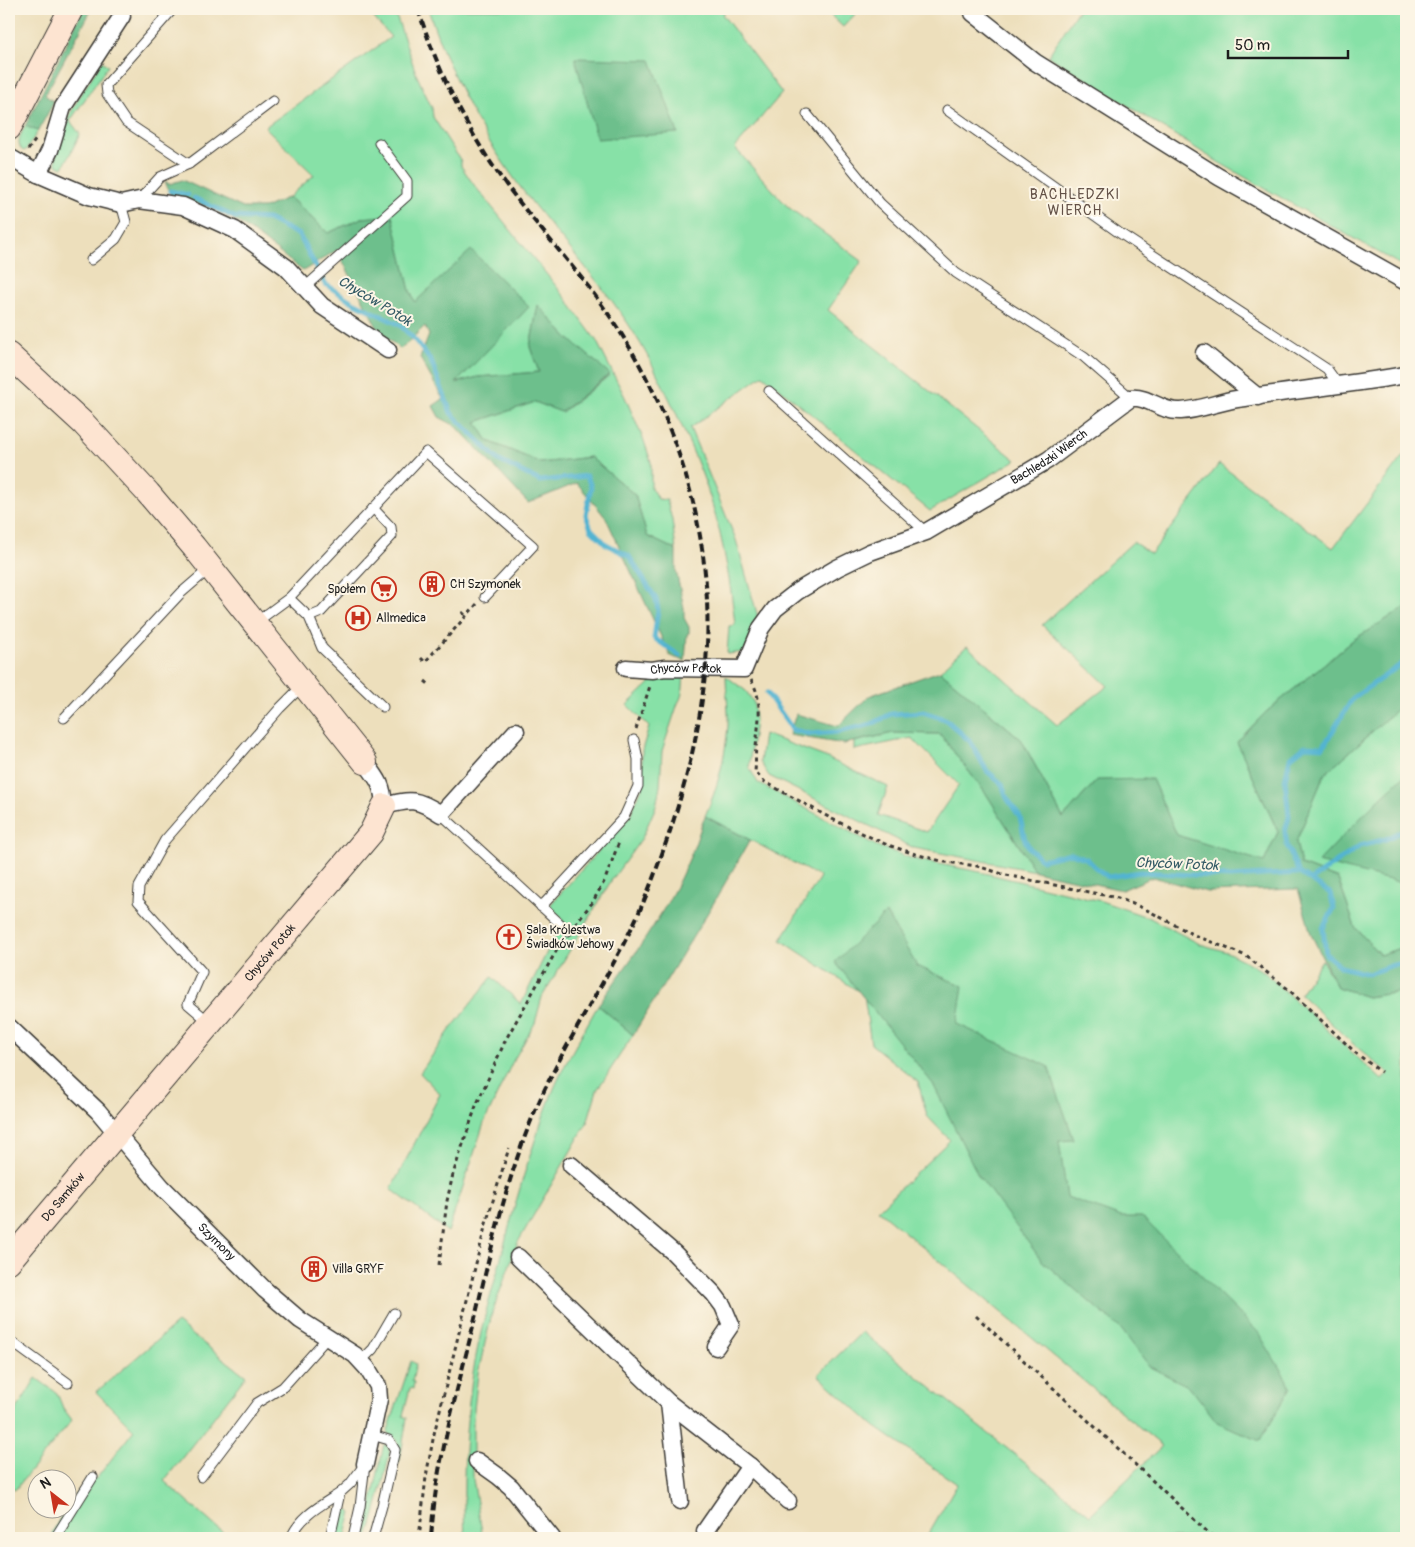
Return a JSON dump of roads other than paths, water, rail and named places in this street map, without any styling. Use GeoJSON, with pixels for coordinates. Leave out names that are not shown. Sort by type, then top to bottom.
{"type":"FeatureCollection","features":[{"type":"Feature","properties":{"kind":"street"},"geometry":{"type":"LineString","coordinates":[[9,128],[71,9]]}},
{"type":"Feature","properties":{"kind":"street"},"geometry":{"type":"LineString","coordinates":[[38,174],[50,150],[63,107],[124,12]]}},
{"type":"Feature","properties":{"kind":"street"},"geometry":{"type":"LineString","coordinates":[[973,13],[1035,62],[1219,177],[1406,282]]}},
{"type":"Feature","properties":{"kind":"street"},"geometry":{"type":"LineString","coordinates":[[9,156],[38,174],[89,196],[121,204],[140,200],[183,206],[235,230],[308,285],[322,306],[388,350]]}},
{"type":"Feature","properties":{"kind":"street"},"geometry":{"type":"LineString","coordinates":[[1204,353],[1258,397]]}},
{"type":"Feature","properties":{"kind":"street"},"geometry":{"type":"LineString","coordinates":[[9,356],[108,449],[148,493],[365,762],[383,790],[384,806],[408,800],[424,803],[441,814],[516,731]]}},
{"type":"Feature","properties":{"kind":"street"},"geometry":{"type":"LineString","coordinates":[[1131,398],[1138,397],[1171,411],[1183,411],[1236,400],[1406,375]]}},
{"type":"Feature","properties":{"kind":"street","name":"Bachledzki Wierch"},"geometry":{"type":"LineString","coordinates":[[744,668],[761,628],[775,610],[798,591],[837,568],[870,552],[926,532],[1048,460],[1131,398]]}},
{"type":"Feature","properties":{"kind":"street","name":"Chyców Potok"},"geometry":{"type":"LineString","coordinates":[[626,668],[652,670],[665,668],[744,668]]}},
{"type":"Feature","properties":{"kind":"street","name":"Chyców Potok"},"geometry":{"type":"LineString","coordinates":[[117,1133],[371,833],[384,806]]}},
{"type":"Feature","properties":{"kind":"street","name":"Szymony"},"geometry":{"type":"LineString","coordinates":[[9,1027],[98,1111],[162,1187],[265,1290],[300,1320],[355,1355],[361,1361],[374,1379],[380,1393],[365,1464]]}},
{"type":"Feature","properties":{"kind":"street","name":"Do Samków"},"geometry":{"type":"LineString","coordinates":[[9,1262],[117,1133]]}},
{"type":"Feature","properties":{"kind":"street"},"geometry":{"type":"LineString","coordinates":[[571,1165],[674,1253],[714,1294],[723,1306],[731,1324],[716,1347]]}},
{"type":"Feature","properties":{"kind":"street"},"geometry":{"type":"LineString","coordinates":[[518,1257],[669,1402],[750,1466],[788,1501]]}},
{"type":"Feature","properties":{"kind":"street"},"geometry":{"type":"LineString","coordinates":[[669,1402],[680,1501]]}},
{"type":"Feature","properties":{"kind":"street"},"geometry":{"type":"LineString","coordinates":[[477,1461],[511,1487],[552,1538]]}},
{"type":"Feature","properties":{"kind":"street"},"geometry":{"type":"LineString","coordinates":[[705,1531],[750,1466]]}},
{"type":"Feature","properties":{"kind":"lane"},"geometry":{"type":"LineString","coordinates":[[174,9],[106,85],[107,94],[126,122],[189,164]]}},
{"type":"Feature","properties":{"kind":"lane"},"geometry":{"type":"LineString","coordinates":[[140,200],[160,177],[189,164],[273,101]]}},
{"type":"Feature","properties":{"kind":"lane"},"geometry":{"type":"LineString","coordinates":[[947,110],[1118,232],[1327,369],[1337,386]]}},
{"type":"Feature","properties":{"kind":"lane"},"geometry":{"type":"LineString","coordinates":[[807,114],[880,203],[956,273],[1084,357],[1131,398]]}},
{"type":"Feature","properties":{"kind":"lane"},"geometry":{"type":"LineString","coordinates":[[308,285],[407,196],[407,181],[380,143]]}},
{"type":"Feature","properties":{"kind":"lane"},"geometry":{"type":"LineString","coordinates":[[92,260],[116,239],[126,222],[121,204]]}},
{"type":"Feature","properties":{"kind":"lane"},"geometry":{"type":"LineString","coordinates":[[768,391],[926,532]]}},
{"type":"Feature","properties":{"kind":"lane"},"geometry":{"type":"LineString","coordinates":[[254,623],[289,598],[426,452],[533,546],[482,599]]}},
{"type":"Feature","properties":{"kind":"lane"},"geometry":{"type":"LineString","coordinates":[[309,617],[321,612],[392,536],[391,527],[373,508]]}},
{"type":"Feature","properties":{"kind":"lane"},"geometry":{"type":"LineString","coordinates":[[64,718],[181,593],[210,568]]}},
{"type":"Feature","properties":{"kind":"lane"},"geometry":{"type":"LineString","coordinates":[[289,598],[309,617],[322,648],[383,707]]}},
{"type":"Feature","properties":{"kind":"lane"},"geometry":{"type":"LineString","coordinates":[[211,1024],[188,1004],[202,972],[138,901],[139,887],[165,840],[280,708],[303,685]]}},
{"type":"Feature","properties":{"kind":"lane"},"geometry":{"type":"LineString","coordinates":[[541,907],[624,817],[638,786],[638,759],[634,740]]}},
{"type":"Feature","properties":{"kind":"lane"},"geometry":{"type":"LineString","coordinates":[[441,814],[568,931]]}},
{"type":"Feature","properties":{"kind":"lane"},"geometry":{"type":"LineString","coordinates":[[361,1361],[373,1349],[394,1314]]}},
{"type":"Feature","properties":{"kind":"lane"},"geometry":{"type":"LineString","coordinates":[[201,1477],[257,1403],[283,1387],[327,1338]]}},
{"type":"Feature","properties":{"kind":"lane"},"geometry":{"type":"LineString","coordinates":[[9,1340],[68,1383]]}},
{"type":"Feature","properties":{"kind":"lane"},"geometry":{"type":"LineString","coordinates":[[372,1434],[389,1440],[395,1450],[373,1538]]}},
{"type":"Feature","properties":{"kind":"lane"},"geometry":{"type":"LineString","coordinates":[[291,1538],[304,1517],[340,1493],[350,1484],[365,1464]]}},
{"type":"Feature","properties":{"kind":"lane"},"geometry":{"type":"LineString","coordinates":[[353,1538],[360,1508],[365,1464]]}},
{"type":"Feature","properties":{"kind":"lane"},"geometry":{"type":"LineString","coordinates":[[55,1538],[93,1477]]}},
{"type":"Feature","properties":{"kind":"lane"},"geometry":{"type":"LineString","coordinates":[[330,1538],[340,1493]]}},
{"type":"Feature","properties":{"kind":"lane"},"geometry":{"type":"LineString","coordinates":[[295,1529],[299,1538]]}},
{"type":"Feature","properties":{"kind":"waterway","name":"Chyców Potok"},"geometry":{"type":"LineString","coordinates":[[170,191],[188,195]]}},
{"type":"Feature","properties":{"kind":"waterway","name":"Chyców Potok"},"geometry":{"type":"LineString","coordinates":[[194,198],[234,217],[268,219],[299,235],[325,284],[353,302],[400,325],[415,340],[431,361],[451,413],[498,460],[540,481],[587,476],[591,487],[586,515],[591,529],[606,544],[629,556],[656,599],[658,610],[654,638],[680,656]]}},
{"type":"Feature","properties":{"kind":"waterway"},"geometry":{"type":"LineString","coordinates":[[1299,873],[1287,846],[1285,832],[1289,817],[1285,780],[1290,758],[1305,746],[1323,747],[1353,698],[1406,661]]}},
{"type":"Feature","properties":{"kind":"waterway","name":"Chyców Potok"},"geometry":{"type":"LineString","coordinates":[[767,693],[793,730],[811,734],[838,732],[872,724],[891,714],[923,712],[945,719],[970,741],[987,771],[1002,784],[1007,798],[1020,817],[1025,840],[1030,849],[1042,860],[1071,853],[1087,859],[1108,877],[1140,872],[1230,877],[1299,873],[1330,893],[1334,908],[1323,928],[1326,954],[1341,967],[1368,974],[1393,965],[1406,963]]}},
{"type":"Feature","properties":{"kind":"waterway"},"geometry":{"type":"LineString","coordinates":[[1311,880],[1360,846],[1386,839],[1406,829]]}},
{"type":"Feature","properties":{"kind":"railway"},"geometry":{"type":"LineString","coordinates":[[418,9],[445,79],[479,145],[507,186],[603,306],[628,344],[651,386],[670,430],[692,498],[701,541],[706,584],[707,626],[706,668],[701,709],[682,792],[665,846],[632,927],[546,1087],[525,1136],[508,1187],[440,1466],[431,1538]]}},
{"type":"Feature","properties":{"kind":"place","name":"CH Szymonek"},"geometry":{"type":"Point","coordinates":[432,584]}},
{"type":"Feature","properties":{"kind":"place","name":"Społem"},"geometry":{"type":"Point","coordinates":[384,589]}},
{"type":"Feature","properties":{"kind":"place","name":"Allmedica"},"geometry":{"type":"Point","coordinates":[358,618]}},
{"type":"Feature","properties":{"kind":"place","name":"Sala Królestwa Świadków Jehowy"},"geometry":{"type":"Point","coordinates":[509,937]}},
{"type":"Feature","properties":{"kind":"place","name":"Villa GRYF"},"geometry":{"type":"Point","coordinates":[314,1269]}},
{"type":"Feature","properties":{"kind":"district","name":"BACHLEDZKI WIERCH"},"geometry":{"type":"Point","coordinates":[1075,202]}}]}
